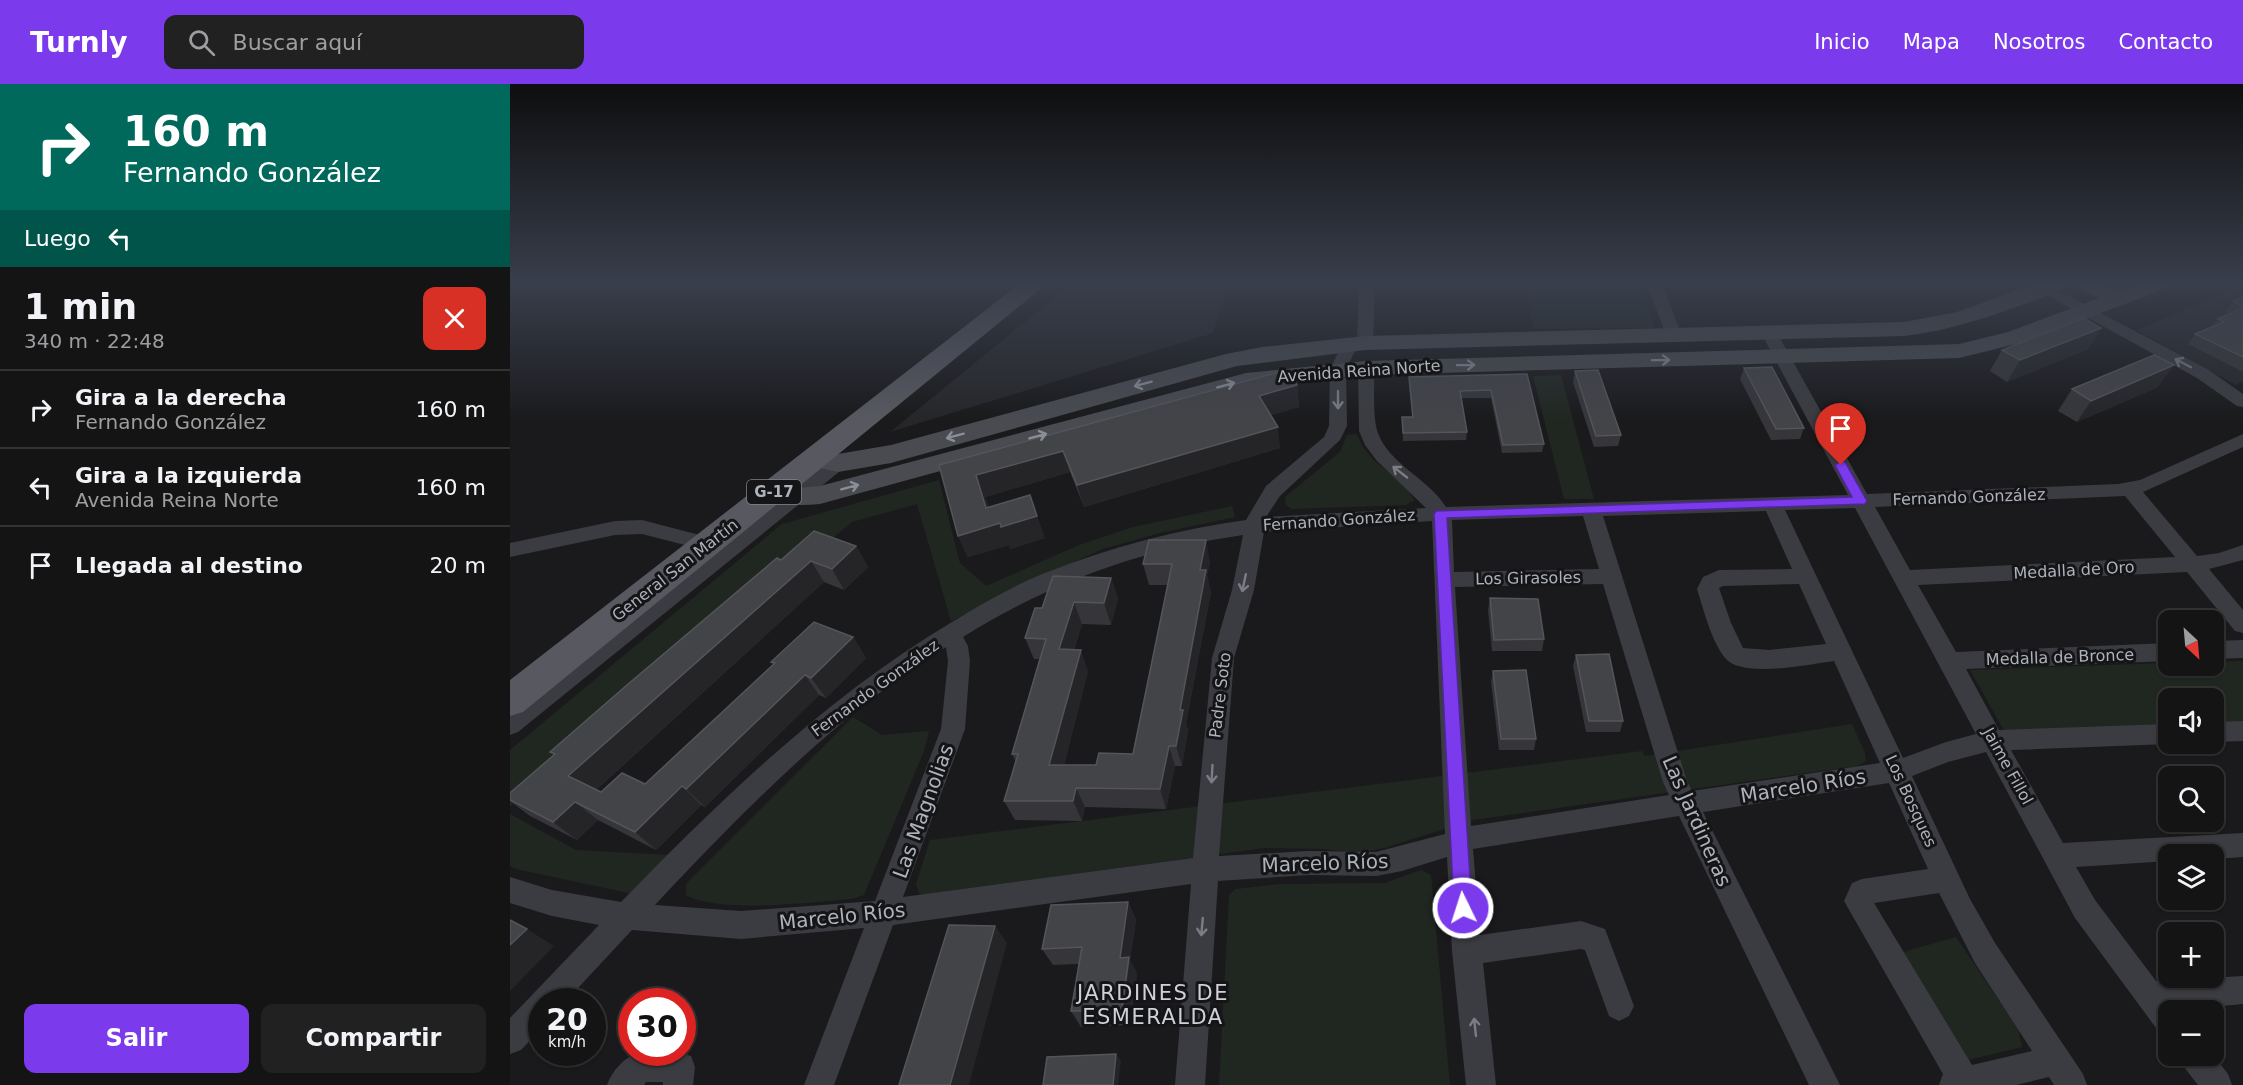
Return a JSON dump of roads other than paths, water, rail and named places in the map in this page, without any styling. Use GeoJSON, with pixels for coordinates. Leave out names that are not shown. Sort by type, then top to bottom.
{"type":"FeatureCollection","features":[{"type":"Feature","properties":{"kind":"main road","name":"General San Martín"},"geometry":{"type":"LineString","coordinates":[[510,701],[708,544],[784,495],[982,329]]}},
{"type":"Feature","properties":{"kind":"street"},"geometry":{"type":"LineString","coordinates":[[1362,329],[1360,352],[1368,431],[1371,440],[1388,462],[1426,495],[1440,514],[1457,842],[1481,1085]]}},
{"type":"Feature","properties":{"kind":"street"},"geometry":{"type":"LineString","coordinates":[[1672,329],[1674,335]]}},
{"type":"Feature","properties":{"kind":"street","name":"Avenida Reina Norte"},"geometry":{"type":"LineString","coordinates":[[826,461],[891,454],[1234,359],[1262,354],[1360,352],[1429,342],[1906,329]]}},
{"type":"Feature","properties":{"kind":"street"},"geometry":{"type":"LineString","coordinates":[[2012,329],[2016,337]]}},
{"type":"Feature","properties":{"kind":"street","name":"Avenida Reina Norte"},"geometry":{"type":"LineString","coordinates":[[784,495],[830,492],[1246,380],[1338,369],[1360,352],[1430,366],[1959,351],[2016,337],[2038,329]]}},
{"type":"Feature","properties":{"kind":"street"},"geometry":{"type":"LineString","coordinates":[[2102,329],[2204,390],[2237,399]]}},
{"type":"Feature","properties":{"kind":"street"},"geometry":{"type":"LineString","coordinates":[[1769,333],[1860,501]]}},
{"type":"Feature","properties":{"kind":"street"},"geometry":{"type":"LineString","coordinates":[[1429,342],[1430,366]]}},
{"type":"Feature","properties":{"kind":"street","name":"Padre Soto"},"geometry":{"type":"LineString","coordinates":[[1190,1085],[1215,733],[1223,658],[1243,590],[1256,518],[1273,491],[1332,440],[1338,426],[1338,369]]}},
{"type":"Feature","properties":{"kind":"street","name":"Fernando González"},"geometry":{"type":"LineString","coordinates":[[558,988],[626,916],[809,736],[892,672],[950,633],[999,604],[1101,559],[1196,533],[1322,518],[1773,505],[2130,489],[2145,485],[2243,440]]}},
{"type":"Feature","properties":{"kind":"street"},"geometry":{"type":"LineString","coordinates":[[2130,489],[2243,625]]}},
{"type":"Feature","properties":{"kind":"street","name":"General San Martín"},"geometry":{"type":"LineString","coordinates":[[510,725],[775,510],[784,495]]}},
{"type":"Feature","properties":{"kind":"street","name":"Jaime Fillol"},"geometry":{"type":"LineString","coordinates":[[1860,501],[1951,661],[2085,909],[2158,1007]]}},
{"type":"Feature","properties":{"kind":"street","name":"Los Bosques"},"geometry":{"type":"LineString","coordinates":[[1773,505],[1946,879],[1984,952],[2064,1073]]}},
{"type":"Feature","properties":{"kind":"street","name":"Las Jardineras"},"geometry":{"type":"LineString","coordinates":[[1591,510],[1669,764],[1685,804],[1826,1085]]}},
{"type":"Feature","properties":{"kind":"street"},"geometry":{"type":"LineString","coordinates":[[510,550],[615,528],[642,527],[708,544]]}},
{"type":"Feature","properties":{"kind":"street","name":"Medalla de Oro"},"geometry":{"type":"LineString","coordinates":[[1904,578],[2192,564],[2221,560],[2243,552]]}},
{"type":"Feature","properties":{"kind":"street","name":"Los Girasoles"},"geometry":{"type":"LineString","coordinates":[[1444,580],[1611,576]]}},
{"type":"Feature","properties":{"kind":"street"},"geometry":{"type":"LineString","coordinates":[[1806,576],[1719,578],[1710,583],[1708,589],[1730,646],[1742,658],[1757,660],[1841,651]]}},
{"type":"Feature","properties":{"kind":"street","name":"Las Magnolias"},"geometry":{"type":"LineString","coordinates":[[819,1085],[953,729],[959,661],[957,646],[950,633]]}},
{"type":"Feature","properties":{"kind":"street"},"geometry":{"type":"LineString","coordinates":[[2224,650],[2243,649]]}},
{"type":"Feature","properties":{"kind":"street","name":"Medalla de Bronce"},"geometry":{"type":"LineString","coordinates":[[1951,661],[2158,652]]}},
{"type":"Feature","properties":{"kind":"street"},"geometry":{"type":"LineString","coordinates":[[2224,732],[2243,731]]}},
{"type":"Feature","properties":{"kind":"street","name":"Marcelo Ríos"},"geometry":{"type":"LineString","coordinates":[[510,890],[552,903],[626,916],[741,925],[885,913],[1207,869],[1308,863],[1376,864],[1480,835],[1898,771],[1946,752],[1994,740],[2158,734]]}},
{"type":"Feature","properties":{"kind":"street"},"geometry":{"type":"LineString","coordinates":[[2057,856],[2243,845]]}},
{"type":"Feature","properties":{"kind":"street"},"geometry":{"type":"LineString","coordinates":[[1946,879],[1862,892],[1858,901],[1958,1083],[2064,1073]]}},
{"type":"Feature","properties":{"kind":"street"},"geometry":{"type":"LineString","coordinates":[[1466,951],[1581,935],[1595,939],[1619,1006]]}},
{"type":"Feature","properties":{"kind":"street"},"geometry":{"type":"LineString","coordinates":[[2150,996],[2243,990]]}},
{"type":"Feature","properties":{"kind":"street"},"geometry":{"type":"LineString","coordinates":[[510,1039],[528,1020]]}},
{"type":"Feature","properties":{"kind":"street"},"geometry":{"type":"LineString","coordinates":[[2203,1066],[2217,1085]]}},
{"type":"Feature","properties":{"kind":"street"},"geometry":{"type":"LineString","coordinates":[[622,1085],[640,1067],[680,1067],[678,1085]]}},
{"type":"Feature","properties":{"kind":"district","name":"JARDINES DE ESMERALDA"},"geometry":{"type":"Point","coordinates":[1153,1005]}}]}
